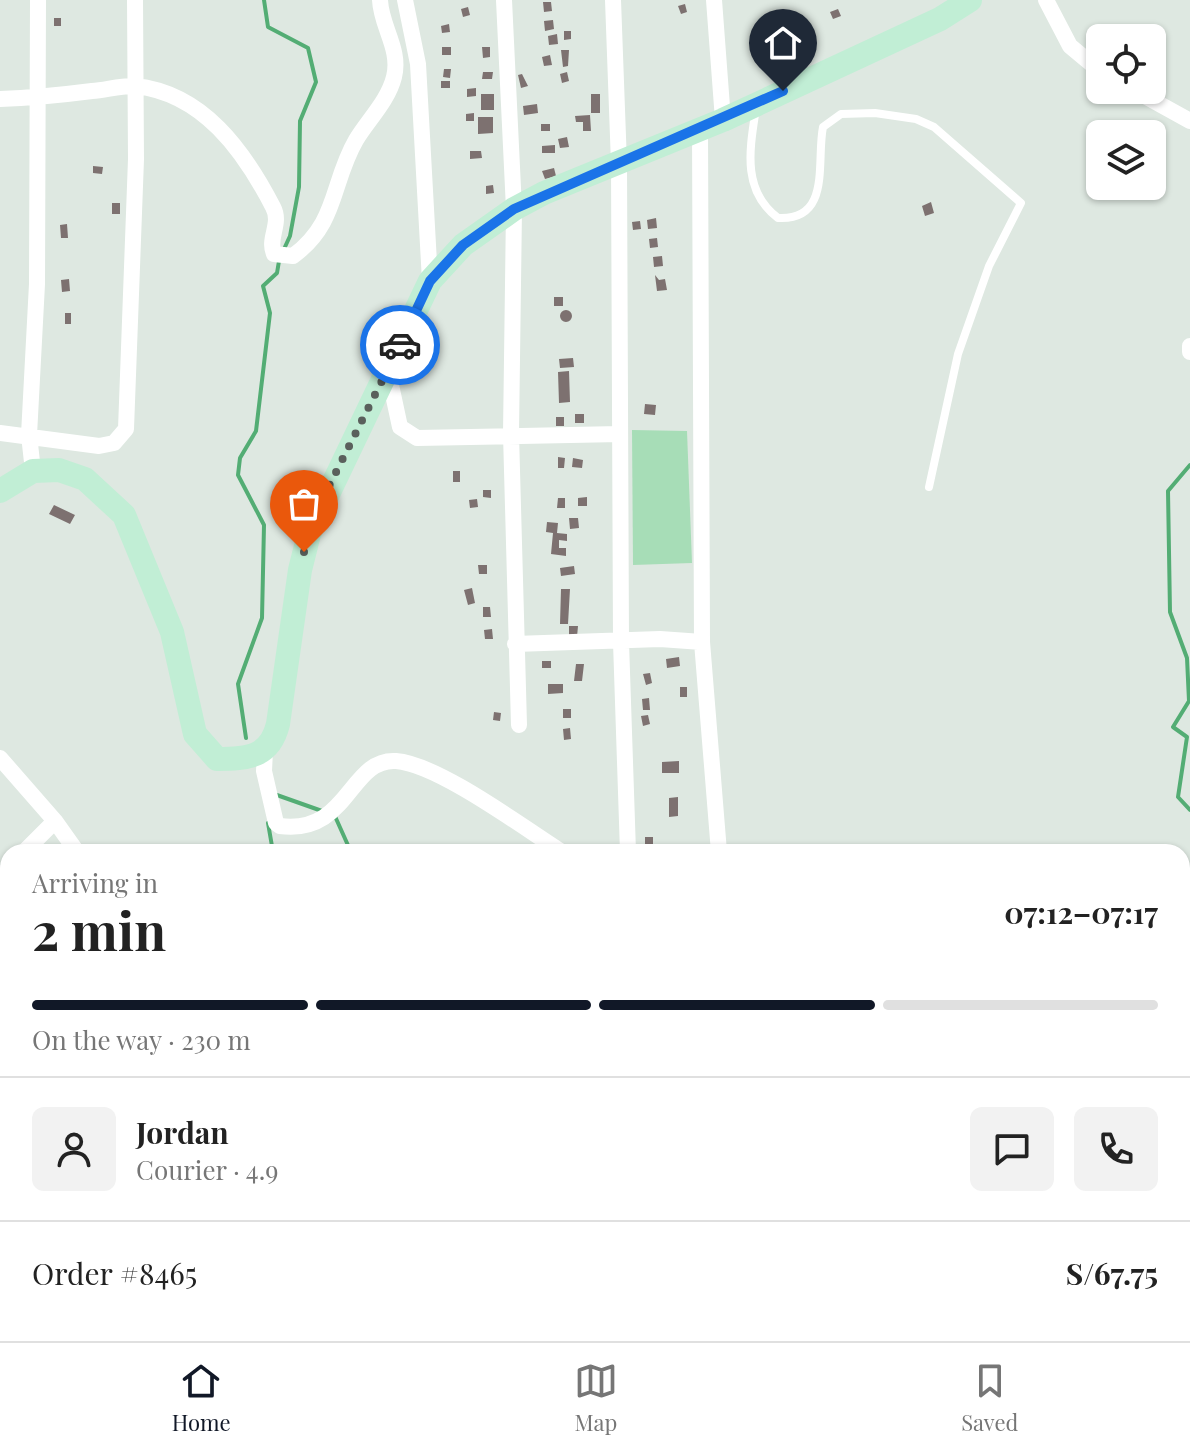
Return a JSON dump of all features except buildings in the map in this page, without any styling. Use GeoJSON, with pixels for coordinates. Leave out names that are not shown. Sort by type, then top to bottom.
{"type":"FeatureCollection","features":[{"type":"Feature","properties":{"kind":"main road"},"geometry":{"type":"LineString","coordinates":[[0,491],[33,471],[59,470],[85,479],[124,515],[172,632],[195,734],[217,759],[257,754],[274,739],[278,724],[300,570],[309,534],[430,281],[463,245],[514,209],[723,120],[940,19],[970,0]]}},
{"type":"Feature","properties":{"kind":"street"},"geometry":{"type":"LineString","coordinates":[[33,471],[29,435],[37,284],[38,0]]}},
{"type":"Feature","properties":{"kind":"street"},"geometry":{"type":"LineString","coordinates":[[0,433],[99,446],[114,443],[126,429],[136,159],[135,0]]}},
{"type":"Feature","properties":{"kind":"street"},"geometry":{"type":"LineString","coordinates":[[0,99],[134,86],[172,96],[204,114],[235,145],[277,217],[272,251],[280,257],[293,256],[315,237],[328,218],[355,142],[378,110],[394,77],[394,50],[380,0]]}},
{"type":"Feature","properties":{"kind":"street"},"geometry":{"type":"LineString","coordinates":[[405,0],[418,64],[430,281]]}},
{"type":"Feature","properties":{"kind":"street"},"geometry":{"type":"LineString","coordinates":[[504,0],[514,209],[511,434],[519,725]]}},
{"type":"Feature","properties":{"kind":"street"},"geometry":{"type":"LineString","coordinates":[[613,0],[619,164],[621,642],[628,844]]}},
{"type":"Feature","properties":{"kind":"street"},"geometry":{"type":"LineString","coordinates":[[714,0],[723,120]]}},
{"type":"Feature","properties":{"kind":"street"},"geometry":{"type":"LineString","coordinates":[[1046,0],[1070,46],[1086,59]]}},
{"type":"Feature","properties":{"kind":"street"},"geometry":{"type":"LineString","coordinates":[[1159,104],[1190,121]]}},
{"type":"Feature","properties":{"kind":"street"},"geometry":{"type":"LineString","coordinates":[[700,130],[702,642],[718,844]]}},
{"type":"Feature","properties":{"kind":"street"},"geometry":{"type":"LineString","coordinates":[[388,371],[400,427],[417,438],[620,434]]}},
{"type":"Feature","properties":{"kind":"street"},"geometry":{"type":"LineString","coordinates":[[515,644],[660,639],[702,642]]}},
{"type":"Feature","properties":{"kind":"street"},"geometry":{"type":"LineString","coordinates":[[257,754],[276,823],[280,826],[323,820],[334,813],[342,798],[362,777],[378,765],[397,761],[441,778],[549,844]]}},
{"type":"Feature","properties":{"kind":"street"},"geometry":{"type":"LineString","coordinates":[[0,759],[71,844]]}},
{"type":"Feature","properties":{"kind":"street"},"geometry":{"type":"LineString","coordinates":[[32,844],[55,821]]}},
{"type":"Feature","properties":{"kind":"lane"},"geometry":{"type":"LineString","coordinates":[[757,103],[748,156],[753,184],[765,208],[778,218],[801,213],[814,200],[821,183],[818,151],[823,127],[841,114],[875,113],[916,119],[934,127],[1021,203],[989,266],[958,354],[929,487]]}},
{"type":"Feature","properties":{"kind":"green space"},"geometry":{"type":"Polygon","coordinates":[[[632,430],[687,431],[692,563],[633,565],[632,430]]]}},
{"type":"Feature","properties":{"kind":"waterway"},"geometry":{"type":"LineString","coordinates":[[264,0],[268,27],[308,48],[316,82],[300,121],[299,187],[290,236],[284,249]]}},
{"type":"Feature","properties":{"kind":"waterway"},"geometry":{"type":"LineString","coordinates":[[246,738],[238,684],[262,618],[264,525],[238,475],[240,458],[256,431],[270,313],[263,286],[277,273],[279,261]]}},
{"type":"Feature","properties":{"kind":"waterway"},"geometry":{"type":"LineString","coordinates":[[1190,465],[1168,491],[1170,612],[1187,658],[1189,701],[1173,727],[1187,737],[1178,797],[1190,810]]}},
{"type":"Feature","properties":{"kind":"waterway"},"geometry":{"type":"LineString","coordinates":[[274,794],[322,811]]}},
{"type":"Feature","properties":{"kind":"waterway"},"geometry":{"type":"LineString","coordinates":[[334,814],[347,844]]}},
{"type":"Feature","properties":{"kind":"waterway"},"geometry":{"type":"LineString","coordinates":[[268,823],[272,844]]}},
{"type":"Feature","properties":{"kind":"way so far"},"geometry":{"type":"LineString","coordinates":[[304,552],[322,500],[400,345]]}},
{"type":"Feature","properties":{"kind":"route"},"geometry":{"type":"LineString","coordinates":[[400,345],[430,281],[463,245],[514,209],[544,193],[723,120],[783,91]]}}]}
